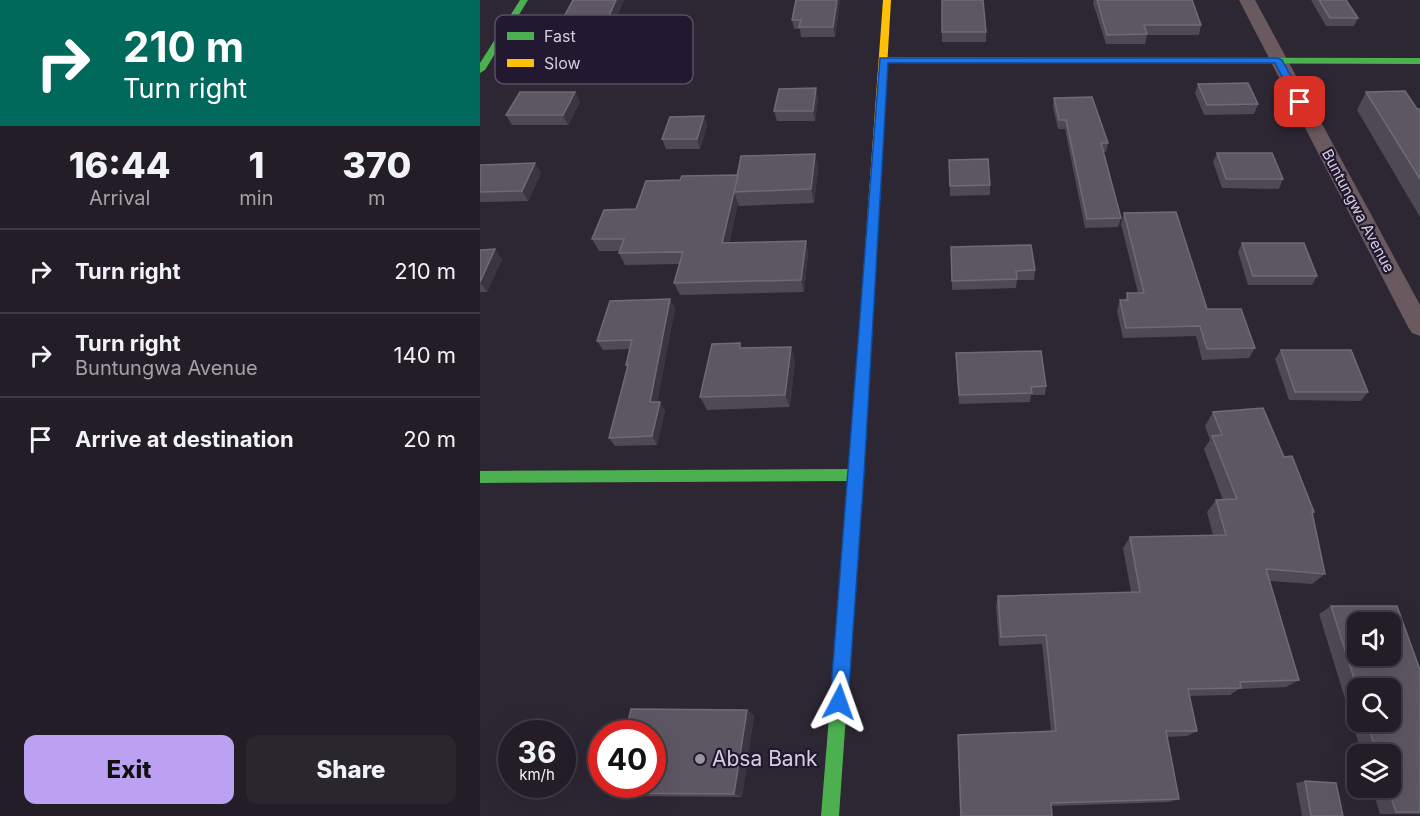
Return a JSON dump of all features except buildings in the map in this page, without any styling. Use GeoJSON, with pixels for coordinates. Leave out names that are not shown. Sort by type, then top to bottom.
{"type":"FeatureCollection","features":[{"type":"Feature","properties":{"kind":"street"},"geometry":{"type":"LineString","coordinates":[[515,15],[524,0]]}},
{"type":"Feature","properties":{"kind":"street"},"geometry":{"type":"LineString","coordinates":[[830,816],[856,475],[887,0]]}},
{"type":"Feature","properties":{"kind":"street","name":"Buntungwa Avenue"},"geometry":{"type":"LineString","coordinates":[[1246,0],[1420,327]]}},
{"type":"Feature","properties":{"kind":"street"},"geometry":{"type":"LineString","coordinates":[[480,70],[495,46]]}},
{"type":"Feature","properties":{"kind":"street"},"geometry":{"type":"LineString","coordinates":[[883,60],[1420,61]]}},
{"type":"Feature","properties":{"kind":"street"},"geometry":{"type":"LineString","coordinates":[[480,477],[856,475]]}},
{"type":"Feature","properties":{"kind":"traffic: fast"},"geometry":{"type":"LineString","coordinates":[[515,15],[524,0]]}},
{"type":"Feature","properties":{"kind":"traffic: fast"},"geometry":{"type":"LineString","coordinates":[[480,70],[495,46]]}},
{"type":"Feature","properties":{"kind":"traffic: fast"},"geometry":{"type":"LineString","coordinates":[[883,60],[1420,61]]}},
{"type":"Feature","properties":{"kind":"traffic: fast"},"geometry":{"type":"LineString","coordinates":[[830,816],[858,441]]}},
{"type":"Feature","properties":{"kind":"traffic: fast"},"geometry":{"type":"LineString","coordinates":[[480,477],[856,475]]}},
{"type":"Feature","properties":{"kind":"traffic: slow"},"geometry":{"type":"LineString","coordinates":[[858,441],[887,0]]}},
{"type":"Feature","properties":{"kind":"place","name":"Absa Bank"},"geometry":{"type":"Point","coordinates":[700,759]}},
{"type":"Feature","properties":{"kind":"route"},"geometry":{"type":"LineString","coordinates":[[839,702],[883,60],[1278,60],[1300,102]]}}]}
